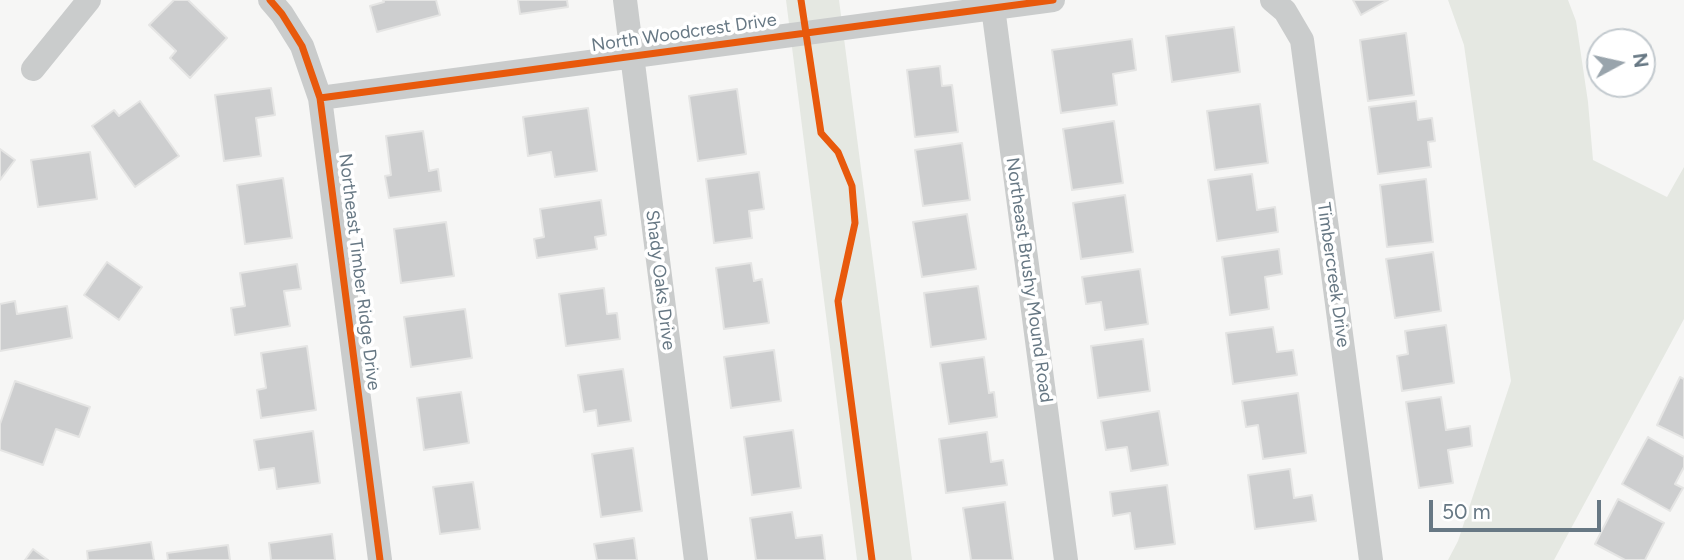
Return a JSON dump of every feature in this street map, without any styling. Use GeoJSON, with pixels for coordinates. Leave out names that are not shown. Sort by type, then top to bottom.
{"type":"FeatureCollection","features":[{"type":"Feature","properties":{"kind":"street"},"geometry":{"type":"LineString","coordinates":[[33,69],[89,0]]}},
{"type":"Feature","properties":{"kind":"street","name":"Northeast Timber Ridge Drive"},"geometry":{"type":"LineString","coordinates":[[270,0],[302,46],[320,98],[380,560]]}},
{"type":"Feature","properties":{"kind":"street","name":"Shady Oaks Drive"},"geometry":{"type":"LineString","coordinates":[[625,0],[696,560]]}},
{"type":"Feature","properties":{"kind":"street","name":"North Woodcrest Drive"},"geometry":{"type":"LineString","coordinates":[[320,98],[993,4],[1053,0]]}},
{"type":"Feature","properties":{"kind":"street","name":"Timbercreek Drive"},"geometry":{"type":"LineString","coordinates":[[1272,0],[1285,11],[1302,40],[1371,560]]}},
{"type":"Feature","properties":{"kind":"street","name":"Northeast Brushy Mound Road"},"geometry":{"type":"LineString","coordinates":[[993,4],[1066,560]]}},
{"type":"Feature","properties":{"kind":"shaded area"},"geometry":{"type":"Polygon","coordinates":[[[786,0],[839,0],[912,560],[857,560],[786,0]]]}},
{"type":"Feature","properties":{"kind":"shaded area"},"geometry":{"type":"Polygon","coordinates":[[[1448,0],[1568,0],[1576,21],[1593,160],[1667,197],[1684,167],[1684,319],[1554,560],[1448,560],[1458,541],[1511,381],[1464,45],[1448,0]]]}},
{"type":"Feature","properties":{"kind":"building"},"geometry":{"type":"Polygon","coordinates":[[[174,0],[188,0],[227,38],[190,78],[170,58],[176,51],[149,25],[174,0]]]}},
{"type":"Feature","properties":{"kind":"building"},"geometry":{"type":"Polygon","coordinates":[[[383,0],[436,0],[440,15],[377,32],[370,6],[384,2],[383,0]]]}},
{"type":"Feature","properties":{"kind":"building"},"geometry":{"type":"Polygon","coordinates":[[[518,0],[567,0],[568,7],[520,14],[518,0]]]}},
{"type":"Feature","properties":{"kind":"building"},"geometry":{"type":"Polygon","coordinates":[[[1353,0],[1388,0],[1361,15],[1353,0]]]}},
{"type":"Feature","properties":{"kind":"building"},"geometry":{"type":"Polygon","coordinates":[[[1234,27],[1240,72],[1172,82],[1166,36],[1234,27]]]}},
{"type":"Feature","properties":{"kind":"building"},"geometry":{"type":"Polygon","coordinates":[[[1406,33],[1414,95],[1368,101],[1360,40],[1406,33]]]}},
{"type":"Feature","properties":{"kind":"building"},"geometry":{"type":"Polygon","coordinates":[[[1132,39],[1136,70],[1113,74],[1117,105],[1061,113],[1052,50],[1132,39]]]}},
{"type":"Feature","properties":{"kind":"building"},"geometry":{"type":"Polygon","coordinates":[[[940,66],[942,86],[952,85],[958,132],[915,137],[907,70],[940,66]]]}},
{"type":"Feature","properties":{"kind":"building"},"geometry":{"type":"Polygon","coordinates":[[[271,88],[275,115],[256,118],[261,156],[224,161],[215,95],[271,88]]]}},
{"type":"Feature","properties":{"kind":"building"},"geometry":{"type":"Polygon","coordinates":[[[737,89],[746,154],[698,161],[689,96],[737,89]]]}},
{"type":"Feature","properties":{"kind":"building"},"geometry":{"type":"Polygon","coordinates":[[[140,101],[179,156],[135,187],[92,126],[114,110],[119,116],[140,101]]]}},
{"type":"Feature","properties":{"kind":"building"},"geometry":{"type":"Polygon","coordinates":[[[1416,101],[1418,120],[1432,118],[1435,141],[1428,142],[1431,167],[1378,174],[1369,107],[1416,101]]]}},
{"type":"Feature","properties":{"kind":"building"},"geometry":{"type":"Polygon","coordinates":[[[1260,104],[1268,163],[1215,170],[1207,111],[1260,104]]]}},
{"type":"Feature","properties":{"kind":"building"},"geometry":{"type":"Polygon","coordinates":[[[588,108],[597,171],[555,177],[551,152],[528,156],[523,117],[588,108]]]}},
{"type":"Feature","properties":{"kind":"building"},"geometry":{"type":"Polygon","coordinates":[[[1114,121],[1123,183],[1072,190],[1063,129],[1114,121]]]}},
{"type":"Feature","properties":{"kind":"building"},"geometry":{"type":"Polygon","coordinates":[[[423,131],[429,171],[438,169],[441,191],[389,198],[385,176],[391,175],[386,136],[423,131]]]}},
{"type":"Feature","properties":{"kind":"building"},"geometry":{"type":"Polygon","coordinates":[[[962,143],[970,200],[923,206],[915,150],[962,143]]]}},
{"type":"Feature","properties":{"kind":"building"},"geometry":{"type":"Polygon","coordinates":[[[0,149],[15,160],[0,180],[0,149]]]}},
{"type":"Feature","properties":{"kind":"building"},"geometry":{"type":"Polygon","coordinates":[[[90,152],[97,199],[38,207],[31,160],[90,152]]]}},
{"type":"Feature","properties":{"kind":"building"},"geometry":{"type":"Polygon","coordinates":[[[759,172],[764,209],[749,211],[752,238],[714,243],[706,179],[759,172]]]}},
{"type":"Feature","properties":{"kind":"building"},"geometry":{"type":"Polygon","coordinates":[[[1252,174],[1257,210],[1275,207],[1278,232],[1217,241],[1208,180],[1252,174]]]}},
{"type":"Feature","properties":{"kind":"building"},"geometry":{"type":"Polygon","coordinates":[[[283,178],[292,238],[245,244],[237,185],[283,178]]]}},
{"type":"Feature","properties":{"kind":"building"},"geometry":{"type":"Polygon","coordinates":[[[1426,179],[1433,242],[1387,247],[1380,185],[1426,179]]]}},
{"type":"Feature","properties":{"kind":"building"},"geometry":{"type":"Polygon","coordinates":[[[1125,195],[1133,252],[1081,259],[1073,203],[1125,195]]]}},
{"type":"Feature","properties":{"kind":"building"},"geometry":{"type":"Polygon","coordinates":[[[601,200],[606,235],[595,237],[597,249],[537,258],[534,239],[544,237],[540,209],[601,200]]]}},
{"type":"Feature","properties":{"kind":"building"},"geometry":{"type":"Polygon","coordinates":[[[967,214],[976,269],[922,277],[913,222],[967,214]]]}},
{"type":"Feature","properties":{"kind":"building"},"geometry":{"type":"Polygon","coordinates":[[[446,222],[454,276],[401,283],[394,229],[446,222]]]}},
{"type":"Feature","properties":{"kind":"building"},"geometry":{"type":"Polygon","coordinates":[[[1279,249],[1282,274],[1265,277],[1269,309],[1230,315],[1222,257],[1279,249]]]}},
{"type":"Feature","properties":{"kind":"building"},"geometry":{"type":"Polygon","coordinates":[[[1433,252],[1441,311],[1395,318],[1386,259],[1433,252]]]}},
{"type":"Feature","properties":{"kind":"building"},"geometry":{"type":"Polygon","coordinates":[[[107,262],[142,287],[119,320],[84,295],[107,262]]]}},
{"type":"Feature","properties":{"kind":"building"},"geometry":{"type":"Polygon","coordinates":[[[751,263],[754,281],[762,279],[769,323],[724,329],[716,268],[751,263]]]}},
{"type":"Feature","properties":{"kind":"building"},"geometry":{"type":"Polygon","coordinates":[[[297,264],[301,289],[284,291],[290,326],[235,335],[231,308],[245,306],[240,273],[297,264]]]}},
{"type":"Feature","properties":{"kind":"building"},"geometry":{"type":"Polygon","coordinates":[[[1140,269],[1148,324],[1105,330],[1101,302],[1086,304],[1082,277],[1140,269]]]}},
{"type":"Feature","properties":{"kind":"building"},"geometry":{"type":"Polygon","coordinates":[[[978,286],[986,339],[931,347],[924,293],[978,286]]]}},
{"type":"Feature","properties":{"kind":"building"},"geometry":{"type":"Polygon","coordinates":[[[604,288],[607,314],[617,313],[620,339],[566,346],[559,294],[604,288]]]}},
{"type":"Feature","properties":{"kind":"building"},"geometry":{"type":"Polygon","coordinates":[[[15,301],[17,314],[67,306],[72,338],[0,351],[0,304],[15,301]]]}},
{"type":"Feature","properties":{"kind":"building"},"geometry":{"type":"Polygon","coordinates":[[[465,309],[472,358],[411,367],[404,317],[465,309]]]}},
{"type":"Feature","properties":{"kind":"building"},"geometry":{"type":"Polygon","coordinates":[[[1446,325],[1454,383],[1402,391],[1397,356],[1408,354],[1405,331],[1446,325]]]}},
{"type":"Feature","properties":{"kind":"building"},"geometry":{"type":"Polygon","coordinates":[[[1273,327],[1277,352],[1293,350],[1297,375],[1233,384],[1226,333],[1273,327]]]}},
{"type":"Feature","properties":{"kind":"building"},"geometry":{"type":"Polygon","coordinates":[[[1143,339],[1150,391],[1098,398],[1091,346],[1143,339]]]}},
{"type":"Feature","properties":{"kind":"building"},"geometry":{"type":"Polygon","coordinates":[[[307,346],[316,410],[261,418],[257,390],[266,388],[261,353],[307,346]]]}},
{"type":"Feature","properties":{"kind":"building"},"geometry":{"type":"Polygon","coordinates":[[[774,350],[781,401],[731,408],[724,357],[774,350]]]}},
{"type":"Feature","properties":{"kind":"building"},"geometry":{"type":"Polygon","coordinates":[[[984,357],[989,393],[994,392],[997,417],[949,424],[940,363],[984,357]]]}},
{"type":"Feature","properties":{"kind":"building"},"geometry":{"type":"Polygon","coordinates":[[[623,369],[631,421],[598,426],[596,410],[584,412],[578,375],[623,369]]]}},
{"type":"Feature","properties":{"kind":"building"},"geometry":{"type":"Polygon","coordinates":[[[1680,377],[1684,379],[1684,438],[1657,425],[1680,377]]]}},
{"type":"Feature","properties":{"kind":"building"},"geometry":{"type":"Polygon","coordinates":[[[15,381],[90,407],[79,437],[56,429],[43,465],[0,450],[0,424],[15,381]]]}},
{"type":"Feature","properties":{"kind":"building"},"geometry":{"type":"Polygon","coordinates":[[[461,392],[469,443],[424,450],[417,398],[461,392]]]}},
{"type":"Feature","properties":{"kind":"building"},"geometry":{"type":"Polygon","coordinates":[[[1298,393],[1306,453],[1263,459],[1258,425],[1246,427],[1242,401],[1298,393]]]}},
{"type":"Feature","properties":{"kind":"building"},"geometry":{"type":"Polygon","coordinates":[[[1441,397],[1446,430],[1470,426],[1472,446],[1448,450],[1453,483],[1419,488],[1406,402],[1441,397]]]}},
{"type":"Feature","properties":{"kind":"building"},"geometry":{"type":"Polygon","coordinates":[[[1159,411],[1168,465],[1131,471],[1127,447],[1106,450],[1101,421],[1159,411]]]}},
{"type":"Feature","properties":{"kind":"building"},"geometry":{"type":"Polygon","coordinates":[[[793,430],[801,488],[752,495],[744,437],[793,430]]]}},
{"type":"Feature","properties":{"kind":"building"},"geometry":{"type":"Polygon","coordinates":[[[313,431],[320,483],[277,489],[274,468],[259,470],[254,440],[313,431]]]}},
{"type":"Feature","properties":{"kind":"building"},"geometry":{"type":"Polygon","coordinates":[[[987,432],[991,462],[1003,460],[1007,485],[946,493],[939,439],[987,432]]]}},
{"type":"Feature","properties":{"kind":"building"},"geometry":{"type":"Polygon","coordinates":[[[1648,437],[1684,457],[1684,467],[1675,484],[1683,488],[1670,511],[1622,484],[1648,437]]]}},
{"type":"Feature","properties":{"kind":"building"},"geometry":{"type":"Polygon","coordinates":[[[633,448],[642,511],[601,517],[592,454],[633,448]]]}},
{"type":"Feature","properties":{"kind":"building"},"geometry":{"type":"Polygon","coordinates":[[[1290,469],[1294,498],[1312,495],[1316,521],[1255,529],[1248,475],[1290,469]]]}},
{"type":"Feature","properties":{"kind":"building"},"geometry":{"type":"Polygon","coordinates":[[[473,482],[480,529],[440,534],[433,487],[473,482]]]}},
{"type":"Feature","properties":{"kind":"building"},"geometry":{"type":"Polygon","coordinates":[[[1167,485],[1175,544],[1135,549],[1130,513],[1113,516],[1110,492],[1167,485]]]}},
{"type":"Feature","properties":{"kind":"building"},"geometry":{"type":"Polygon","coordinates":[[[1618,499],[1664,523],[1645,560],[1625,560],[1595,544],[1618,499]]]}},
{"type":"Feature","properties":{"kind":"building"},"geometry":{"type":"Polygon","coordinates":[[[1005,502],[1013,560],[971,560],[963,508],[1005,502]]]}},
{"type":"Feature","properties":{"kind":"building"},"geometry":{"type":"Polygon","coordinates":[[[792,512],[796,538],[822,535],[825,560],[756,560],[750,518],[792,512]]]}},
{"type":"Feature","properties":{"kind":"building"},"geometry":{"type":"Polygon","coordinates":[[[332,534],[335,560],[271,560],[269,543],[332,534]]]}},
{"type":"Feature","properties":{"kind":"building"},"geometry":{"type":"Polygon","coordinates":[[[634,538],[637,560],[597,560],[594,544],[634,538]]]}},
{"type":"Feature","properties":{"kind":"building"},"geometry":{"type":"Polygon","coordinates":[[[151,542],[154,560],[88,560],[87,551],[151,542]]]}},
{"type":"Feature","properties":{"kind":"building"},"geometry":{"type":"Polygon","coordinates":[[[228,545],[230,560],[168,560],[167,553],[228,545]]]}},
{"type":"Feature","properties":{"kind":"building"},"geometry":{"type":"Polygon","coordinates":[[[33,549],[48,560],[25,560],[33,549]]]}},
{"type":"Feature","properties":{"kind":"cycle path"},"geometry":{"type":"LineString","coordinates":[[270,0],[302,46],[320,98],[380,560]]}},
{"type":"Feature","properties":{"kind":"cycle path"},"geometry":{"type":"LineString","coordinates":[[801,0],[821,133],[838,152],[852,186],[855,223],[838,301],[872,560]]}},
{"type":"Feature","properties":{"kind":"cycle path"},"geometry":{"type":"LineString","coordinates":[[320,98],[1053,0]]}}]}
